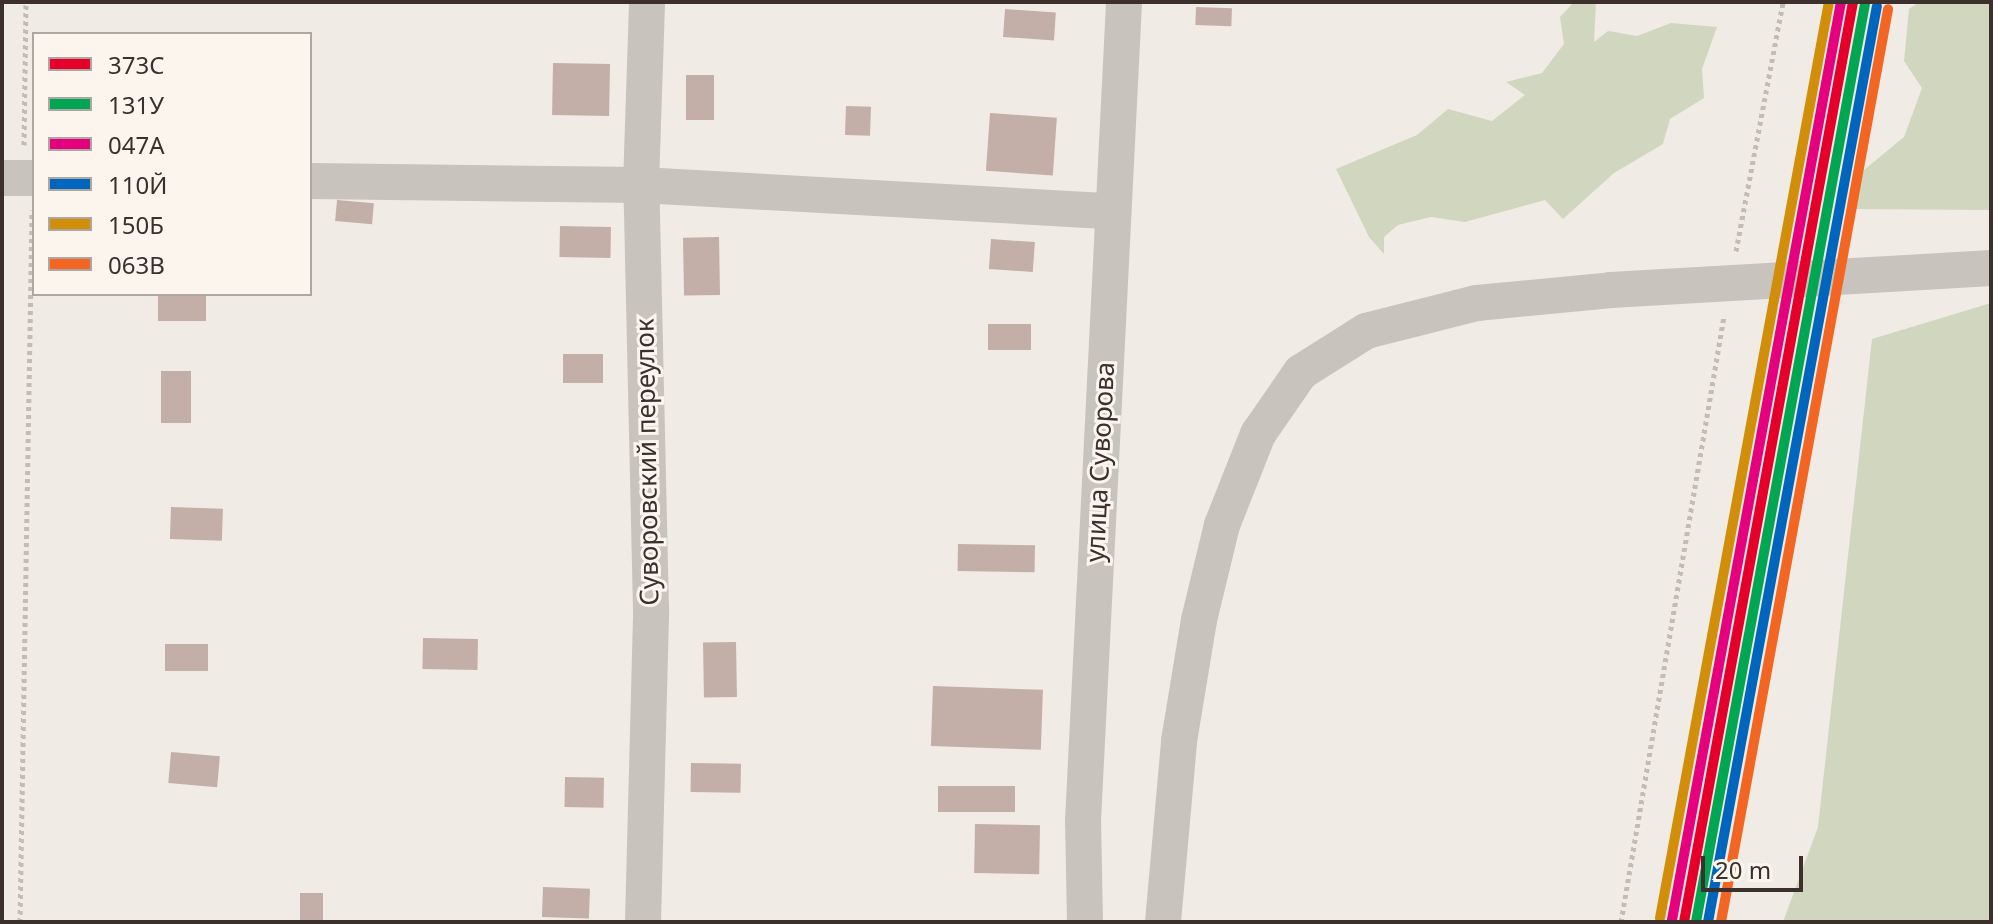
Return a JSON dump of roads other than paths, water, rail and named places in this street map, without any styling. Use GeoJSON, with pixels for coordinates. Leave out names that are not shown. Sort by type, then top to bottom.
{"type":"FeatureCollection","features":[{"type":"Feature","properties":{"kind":"street","name":"Суворовский переулок"},"geometry":{"type":"LineString","coordinates":[[643,922],[651,610],[641,185],[647,2]]}},
{"type":"Feature","properties":{"kind":"street","name":"улица Суворова"},"geometry":{"type":"LineString","coordinates":[[1085,922],[1083,821],[1124,2]]}},
{"type":"Feature","properties":{"kind":"street"},"geometry":{"type":"LineString","coordinates":[[312,181],[641,185],[1113,211]]}},
{"type":"Feature","properties":{"kind":"street"},"geometry":{"type":"LineString","coordinates":[[1163,922],[1179,741],[1199,620],[1222,525],[1258,434],[1301,372],[1366,331],[1477,303],[1611,290],[1991,268]]}}]}
